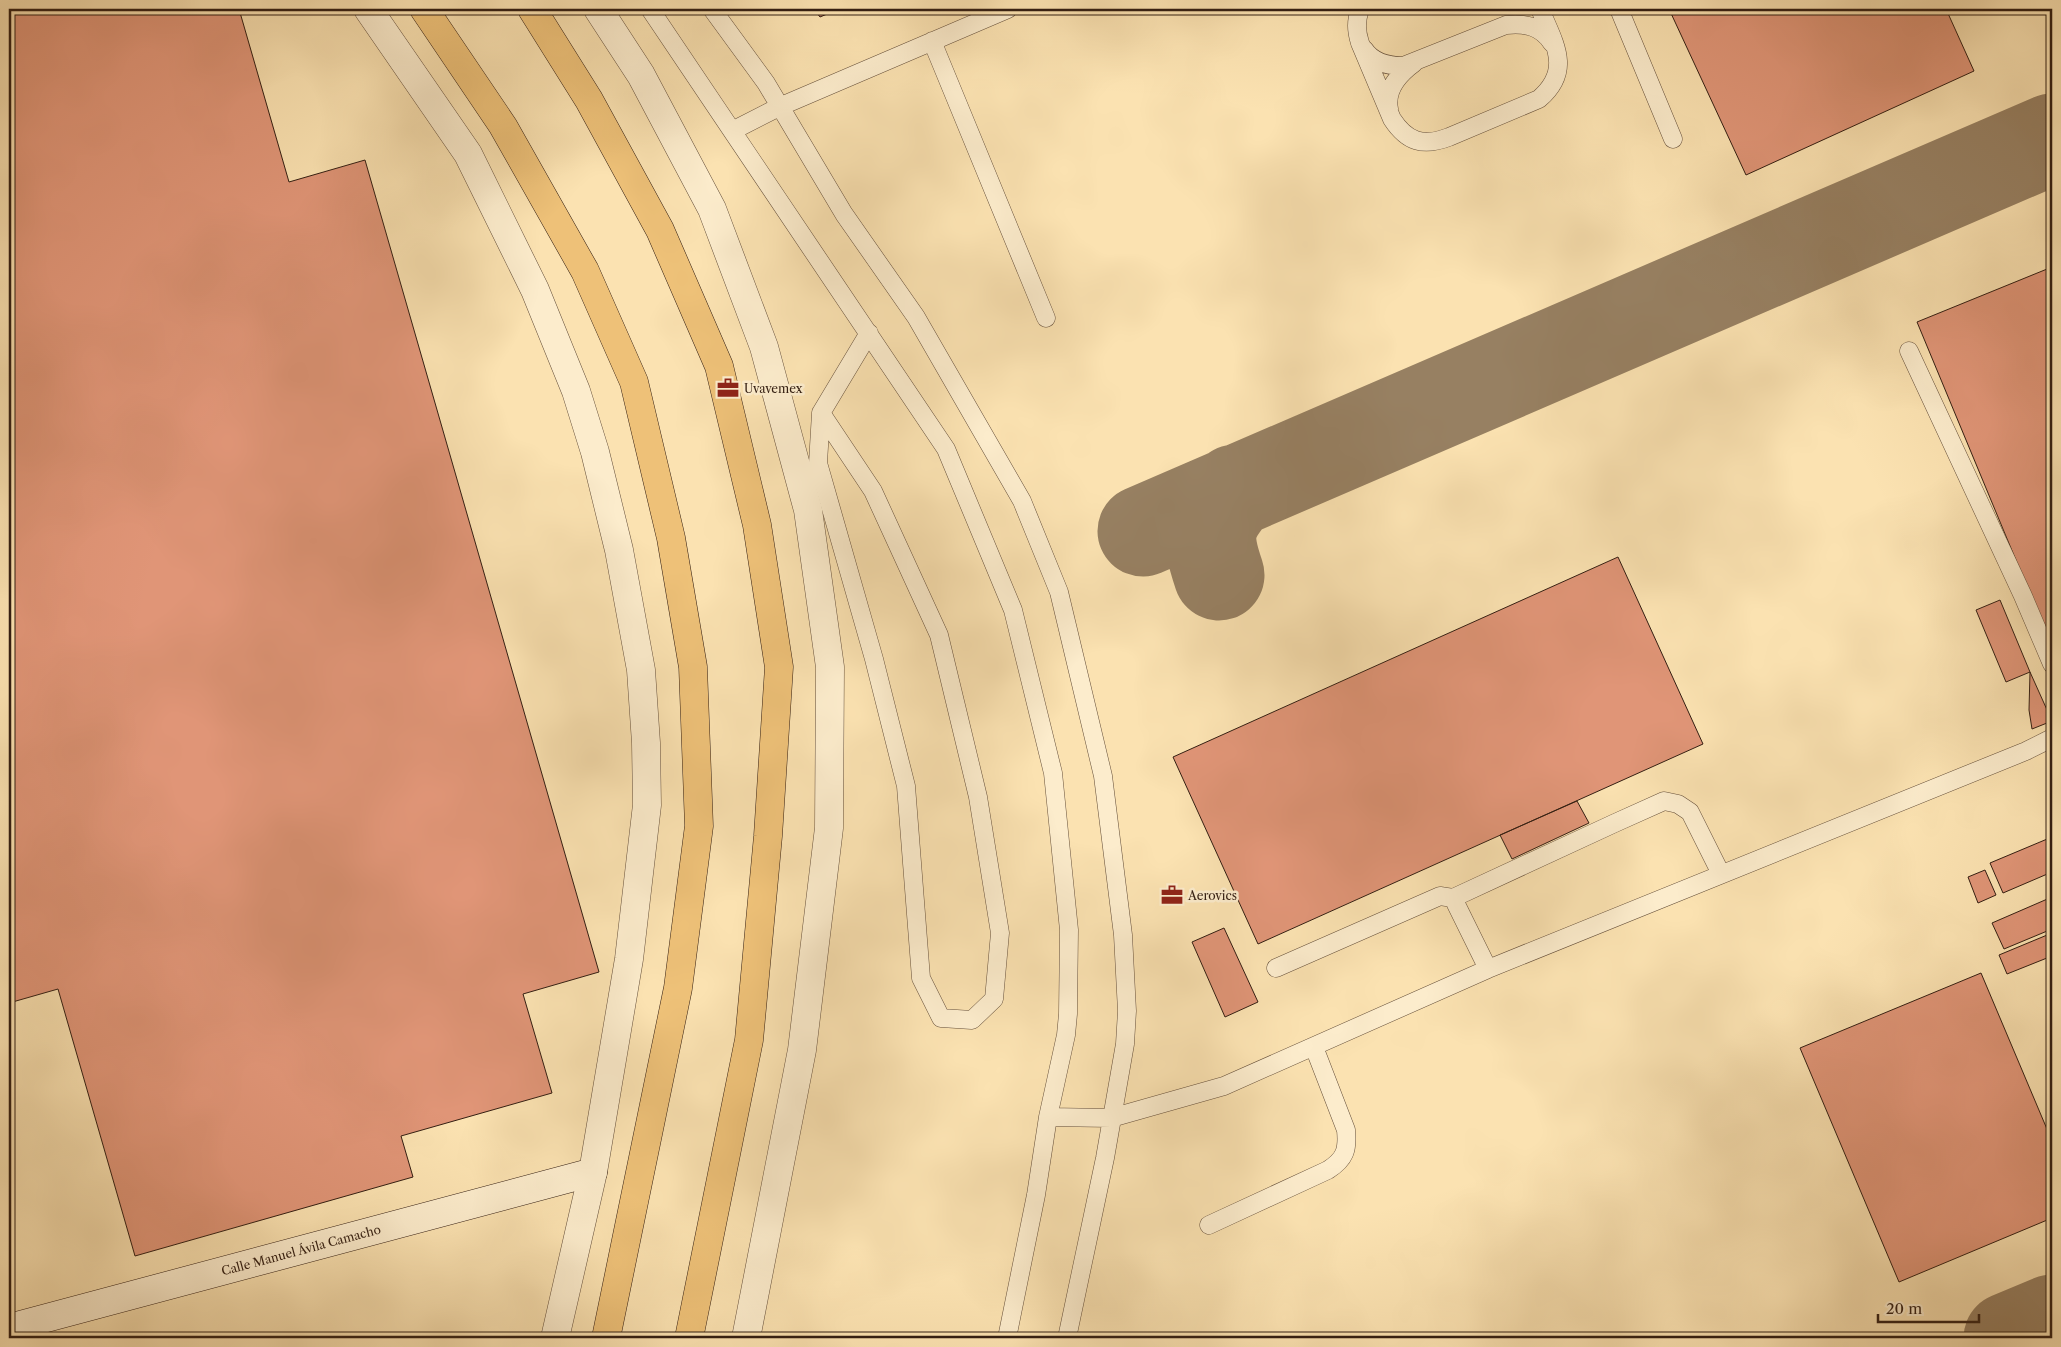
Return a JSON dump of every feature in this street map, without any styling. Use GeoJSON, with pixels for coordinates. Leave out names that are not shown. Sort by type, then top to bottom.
{"type":"FeatureCollection","features":[{"type":"Feature","properties":{"kind":"main road"},"geometry":{"type":"LineString","coordinates":[[424,9],[503,126],[585,271],[634,382],[671,538],[692,667],[699,826],[678,988],[606,1338]]}},
{"type":"Feature","properties":{"kind":"main road"},"geometry":{"type":"LineString","coordinates":[[532,9],[589,100],[660,230],[719,366],[757,525],[779,667],[768,836],[749,1040],[689,1338]]}},
{"type":"Feature","properties":{"kind":"street"},"geometry":{"type":"LineString","coordinates":[[368,9],[468,154],[535,290],[576,391],[596,452],[619,550],[640,670],[646,743],[647,805],[629,959],[593,1172],[555,1338]]}},
{"type":"Feature","properties":{"kind":"street"},"geometry":{"type":"LineString","coordinates":[[598,9],[641,75],[712,209],[764,347],[808,510],[830,667],[829,828],[802,1050],[746,1338]]}},
{"type":"Feature","properties":{"kind":"street","name":"Calle Manuel Ávila Camacho"},"geometry":{"type":"LineString","coordinates":[[9,1328],[593,1172]]}},
{"type":"Feature","properties":{"kind":"lane"},"geometry":{"type":"LineString","coordinates":[[650,9],[946,449],[1013,610],[1053,773],[1069,930],[1066,1035],[1048,1117],[1036,1194],[1007,1338]]}},
{"type":"Feature","properties":{"kind":"lane"},"geometry":{"type":"LineString","coordinates":[[712,9],[766,83],[844,214],[921,325],[1022,501],[1060,592],[1103,776],[1123,935],[1127,1011],[1125,1044],[1100,1187],[1067,1338]]}},
{"type":"Feature","properties":{"kind":"lane"},"geometry":{"type":"LineString","coordinates":[[732,131],[779,107],[1008,9]]}},
{"type":"Feature","properties":{"kind":"lane"},"geometry":{"type":"LineString","coordinates":[[1360,9],[1356,30],[1392,119],[1399,130],[1409,138],[1422,142],[1435,142],[1539,99],[1550,89],[1557,76],[1559,61],[1540,9]]}},
{"type":"Feature","properties":{"kind":"lane"},"geometry":{"type":"LineString","coordinates":[[1360,43],[1367,54],[1378,62],[1390,66],[1403,66],[1415,63],[1506,25],[1521,13],[1523,9]]}},
{"type":"Feature","properties":{"kind":"lane"},"geometry":{"type":"LineString","coordinates":[[1619,9],[1673,139]]}},
{"type":"Feature","properties":{"kind":"lane"},"geometry":{"type":"LineString","coordinates":[[1506,25],[1520,24],[1534,27],[1547,35],[1555,47]]}},
{"type":"Feature","properties":{"kind":"lane"},"geometry":{"type":"LineString","coordinates":[[932,40],[1046,318]]}},
{"type":"Feature","properties":{"kind":"lane"},"geometry":{"type":"LineString","coordinates":[[1392,119],[1388,106],[1389,94],[1394,81],[1402,71],[1415,63]]}},
{"type":"Feature","properties":{"kind":"lane"},"geometry":{"type":"LineString","coordinates":[[821,412],[873,491],[939,635],[978,797],[1000,932],[994,999],[972,1020],[941,1018],[920,978],[906,786],[874,659],[818,463],[821,412],[869,333]]}},
{"type":"Feature","properties":{"kind":"lane"},"geometry":{"type":"LineString","coordinates":[[1910,351],[2019,587],[2052,664]]}},
{"type":"Feature","properties":{"kind":"lane"},"geometry":{"type":"LineString","coordinates":[[1048,1117],[1111,1118],[1224,1086],[1488,969],[2026,751],[2052,738]]}},
{"type":"Feature","properties":{"kind":"lane"},"geometry":{"type":"LineString","coordinates":[[1276,968],[1440,896],[1453,898],[1664,801],[1678,804],[1690,812],[1721,874]]}},
{"type":"Feature","properties":{"kind":"lane"},"geometry":{"type":"LineString","coordinates":[[1453,898],[1488,969]]}},
{"type":"Feature","properties":{"kind":"lane"},"geometry":{"type":"LineString","coordinates":[[1209,1225],[1328,1170],[1340,1162],[1347,1142],[1346,1130],[1314,1047]]}},
{"type":"Feature","properties":{"kind":"building"},"geometry":{"type":"Polygon","coordinates":[[[9,9],[239,9],[289,182],[365,160],[599,972],[523,994],[552,1093],[401,1136],[413,1177],[135,1256],[58,989],[9,1003],[9,9]]]}},
{"type":"Feature","properties":{"kind":"building"},"geometry":{"type":"Polygon","coordinates":[[[814,9],[839,9],[820,17],[814,9]]]}},
{"type":"Feature","properties":{"kind":"building"},"geometry":{"type":"Polygon","coordinates":[[[1669,9],[1946,9],[1974,71],[1746,175],[1669,9]]]}},
{"type":"Feature","properties":{"kind":"building"},"geometry":{"type":"Polygon","coordinates":[[[2052,267],[2052,647],[1917,322],[2052,267]]]}},
{"type":"Feature","properties":{"kind":"building"},"geometry":{"type":"Polygon","coordinates":[[[1618,557],[1703,744],[1258,944],[1173,757],[1618,557]]]}},
{"type":"Feature","properties":{"kind":"building"},"geometry":{"type":"Polygon","coordinates":[[[2000,600],[2030,672],[2006,682],[1976,610],[2000,600]]]}},
{"type":"Feature","properties":{"kind":"building"},"geometry":{"type":"Polygon","coordinates":[[[2030,672],[2052,721],[2032,729],[2029,710],[2030,672]]]}},
{"type":"Feature","properties":{"kind":"building"},"geometry":{"type":"Polygon","coordinates":[[[1577,801],[1589,823],[1512,859],[1500,835],[1577,801]]]}},
{"type":"Feature","properties":{"kind":"building"},"geometry":{"type":"Polygon","coordinates":[[[2052,837],[2052,872],[2003,893],[1990,863],[2052,837]]]}},
{"type":"Feature","properties":{"kind":"building"},"geometry":{"type":"Polygon","coordinates":[[[1985,870],[1996,895],[1978,903],[1968,877],[1985,870]]]}},
{"type":"Feature","properties":{"kind":"building"},"geometry":{"type":"Polygon","coordinates":[[[2052,897],[2052,929],[2004,949],[1992,923],[2052,897]]]}},
{"type":"Feature","properties":{"kind":"building"},"geometry":{"type":"Polygon","coordinates":[[[1224,928],[1258,1002],[1225,1017],[1192,942],[1224,928]]]}},
{"type":"Feature","properties":{"kind":"building"},"geometry":{"type":"Polygon","coordinates":[[[2052,933],[2052,956],[2007,974],[1999,955],[2052,933]]]}},
{"type":"Feature","properties":{"kind":"building"},"geometry":{"type":"Polygon","coordinates":[[[1981,973],[2052,1141],[2052,1218],[1899,1282],[1800,1048],[1981,973]]]}},
{"type":"Feature","properties":{"kind":"taxiway"},"geometry":{"type":"LineString","coordinates":[[1143,531],[2052,139]]}},
{"type":"Feature","properties":{"kind":"taxiway"},"geometry":{"type":"LineString","coordinates":[[1219,575],[1212,549],[1212,530],[1219,511],[1235,490]]}},
{"type":"Feature","properties":{"kind":"taxiway"},"geometry":{"type":"LineString","coordinates":[[2009,1338],[2052,1320]]}},
{"type":"Feature","properties":{"kind":"place","name":"Uvavemex"},"geometry":{"type":"Point","coordinates":[728,388]}},
{"type":"Feature","properties":{"kind":"place","name":"Aerovics"},"geometry":{"type":"Point","coordinates":[1172,895]}}]}
